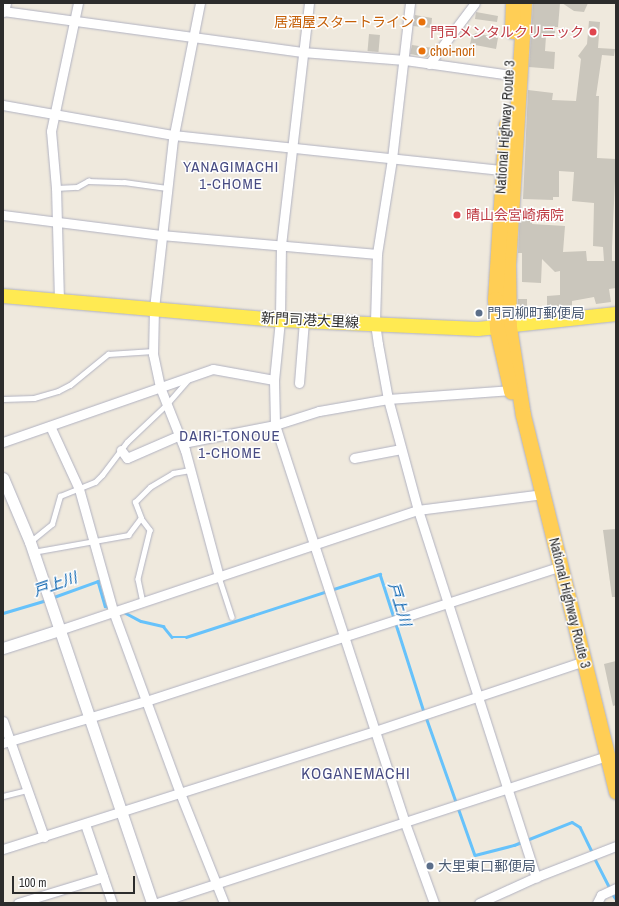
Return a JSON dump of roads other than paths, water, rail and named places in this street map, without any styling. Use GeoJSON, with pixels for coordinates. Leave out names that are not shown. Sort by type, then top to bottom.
{"type":"FeatureCollection","features":[{"type":"Feature","properties":{"kind":"highway","name":"National Highway Route 3"},"geometry":{"type":"LineString","coordinates":[[513,3],[514,75]]}},
{"type":"Feature","properties":{"kind":"highway","name":"National Highway Route 3"},"geometry":{"type":"LineString","coordinates":[[524,3],[514,75],[508,171],[495,299],[616,792]]}},
{"type":"Feature","properties":{"kind":"highway","name":"National Highway Route 3"},"geometry":{"type":"LineString","coordinates":[[503,328],[510,390],[523,415]]}},
{"type":"Feature","properties":{"kind":"main road","name":"新門司港大里線"},"geometry":{"type":"LineString","coordinates":[[3,296],[280,320],[503,328],[616,314]]}},
{"type":"Feature","properties":{"kind":"street"},"geometry":{"type":"LineString","coordinates":[[4,3],[3,11],[75,22],[302,52],[405,60],[514,75]]}},
{"type":"Feature","properties":{"kind":"street"},"geometry":{"type":"LineString","coordinates":[[59,301],[56,188],[51,131],[78,3]]}},
{"type":"Feature","properties":{"kind":"street"},"geometry":{"type":"LineString","coordinates":[[200,3],[173,135],[154,308],[153,351],[160,387],[181,439],[219,577]]}},
{"type":"Feature","properties":{"kind":"street"},"geometry":{"type":"LineString","coordinates":[[310,3],[302,52],[281,245],[280,320],[274,380],[275,425],[405,823],[434,903]]}},
{"type":"Feature","properties":{"kind":"street"},"geometry":{"type":"LineString","coordinates":[[410,3],[405,60],[392,159],[377,254],[375,323],[388,399],[400,449],[476,697],[536,877]]}},
{"type":"Feature","properties":{"kind":"street"},"geometry":{"type":"LineString","coordinates":[[429,64],[475,3]]}},
{"type":"Feature","properties":{"kind":"street"},"geometry":{"type":"LineString","coordinates":[[3,105],[54,112],[173,135],[292,149],[508,171]]}},
{"type":"Feature","properties":{"kind":"street"},"geometry":{"type":"LineString","coordinates":[[3,215],[161,235],[377,254]]}},
{"type":"Feature","properties":{"kind":"street"},"geometry":{"type":"LineString","coordinates":[[299,383],[304,321]]}},
{"type":"Feature","properties":{"kind":"street"},"geometry":{"type":"LineString","coordinates":[[3,442],[212,369],[274,380]]}},
{"type":"Feature","properties":{"kind":"street"},"geometry":{"type":"LineString","coordinates":[[121,450],[127,458],[181,439],[275,425],[319,411],[388,399],[510,390]]}},
{"type":"Feature","properties":{"kind":"street"},"geometry":{"type":"LineString","coordinates":[[50,426],[79,489],[92,542],[113,610],[180,793],[224,903]]}},
{"type":"Feature","properties":{"kind":"street"},"geometry":{"type":"LineString","coordinates":[[354,458],[400,449]]}},
{"type":"Feature","properties":{"kind":"street"},"geometry":{"type":"LineString","coordinates":[[3,478],[31,547],[152,903]]}},
{"type":"Feature","properties":{"kind":"street"},"geometry":{"type":"LineString","coordinates":[[3,648],[59,630],[113,610],[143,602],[418,510],[543,494]]}},
{"type":"Feature","properties":{"kind":"street"},"geometry":{"type":"LineString","coordinates":[[6,742],[146,701],[344,638],[561,566]]}},
{"type":"Feature","properties":{"kind":"street"},"geometry":{"type":"LineString","coordinates":[[3,850],[375,731],[584,661]]}},
{"type":"Feature","properties":{"kind":"street"},"geometry":{"type":"LineString","coordinates":[[3,721],[6,742],[27,790],[44,837]]}},
{"type":"Feature","properties":{"kind":"street"},"geometry":{"type":"LineString","coordinates":[[157,903],[608,756]]}},
{"type":"Feature","properties":{"kind":"street"},"geometry":{"type":"LineString","coordinates":[[85,824],[112,903]]}},
{"type":"Feature","properties":{"kind":"street"},"geometry":{"type":"LineString","coordinates":[[479,903],[536,877],[616,846]]}},
{"type":"Feature","properties":{"kind":"street"},"geometry":{"type":"LineString","coordinates":[[18,903],[103,877]]}},
{"type":"Feature","properties":{"kind":"street"},"geometry":{"type":"LineString","coordinates":[[597,903],[601,895],[616,888]]}},
{"type":"Feature","properties":{"kind":"lane"},"geometry":{"type":"LineString","coordinates":[[56,188],[77,187],[88,181],[124,182],[167,188]]}},
{"type":"Feature","properties":{"kind":"lane"},"geometry":{"type":"LineString","coordinates":[[3,399],[34,398],[70,386],[108,354],[153,351]]}},
{"type":"Feature","properties":{"kind":"lane"},"geometry":{"type":"LineString","coordinates":[[31,547],[52,524],[60,496],[79,489],[102,475],[121,450],[167,404],[192,375]]}},
{"type":"Feature","properties":{"kind":"lane"},"geometry":{"type":"LineString","coordinates":[[143,602],[138,579],[150,530],[141,518],[135,502],[150,487],[172,473],[190,470]]}},
{"type":"Feature","properties":{"kind":"lane"},"geometry":{"type":"LineString","coordinates":[[31,547],[92,542],[128,535],[141,518]]}},
{"type":"Feature","properties":{"kind":"lane"},"geometry":{"type":"LineString","coordinates":[[219,577],[232,617]]}},
{"type":"Feature","properties":{"kind":"lane"},"geometry":{"type":"LineString","coordinates":[[3,796],[27,790]]}},
{"type":"Feature","properties":{"kind":"waterway","name":"戸上川"},"geometry":{"type":"LineString","coordinates":[[122,611],[141,621],[163,626],[172,637],[186,637],[380,574],[424,712]]}},
{"type":"Feature","properties":{"kind":"waterway","name":"戸上川"},"geometry":{"type":"LineString","coordinates":[[51,598],[98,581],[105,606],[109,607]]}},
{"type":"Feature","properties":{"kind":"waterway","name":"戸上川"},"geometry":{"type":"LineString","coordinates":[[3,613],[47,600]]}},
{"type":"Feature","properties":{"kind":"waterway","name":"戸上川"},"geometry":{"type":"LineString","coordinates":[[426,717],[475,855],[514,845],[572,822],[580,827],[592,852]]}},
{"type":"Feature","properties":{"kind":"waterway","name":"戸上川"},"geometry":{"type":"LineString","coordinates":[[594,857],[610,888]]}},
{"type":"Feature","properties":{"kind":"waterway","name":"戸上川"},"geometry":{"type":"LineString","coordinates":[[612,893],[616,899]]}},
{"type":"Feature","properties":{"kind":"place","name":"居酒屋スタートライン"},"geometry":{"type":"Point","coordinates":[422,22]}},
{"type":"Feature","properties":{"kind":"place","name":"門司メンタルクリニック"},"geometry":{"type":"Point","coordinates":[593,32]}},
{"type":"Feature","properties":{"kind":"place","name":"choi-nori"},"geometry":{"type":"Point","coordinates":[422,51]}},
{"type":"Feature","properties":{"kind":"place","name":"晴山会宮崎病院"},"geometry":{"type":"Point","coordinates":[457,215]}},
{"type":"Feature","properties":{"kind":"place","name":"門司柳町郵便局"},"geometry":{"type":"Point","coordinates":[479,313]}},
{"type":"Feature","properties":{"kind":"place","name":"大里東口郵便局"},"geometry":{"type":"Point","coordinates":[430,866]}},
{"type":"Feature","properties":{"kind":"district","name":"YANAGIMACHI 1-CHOME"},"geometry":{"type":"Point","coordinates":[231,174]}},
{"type":"Feature","properties":{"kind":"district","name":"DAIRI-TONOUE 1-CHOME"},"geometry":{"type":"Point","coordinates":[230,444]}},
{"type":"Feature","properties":{"kind":"district","name":"KOGANEMACHI"},"geometry":{"type":"Point","coordinates":[356,773]}}]}
